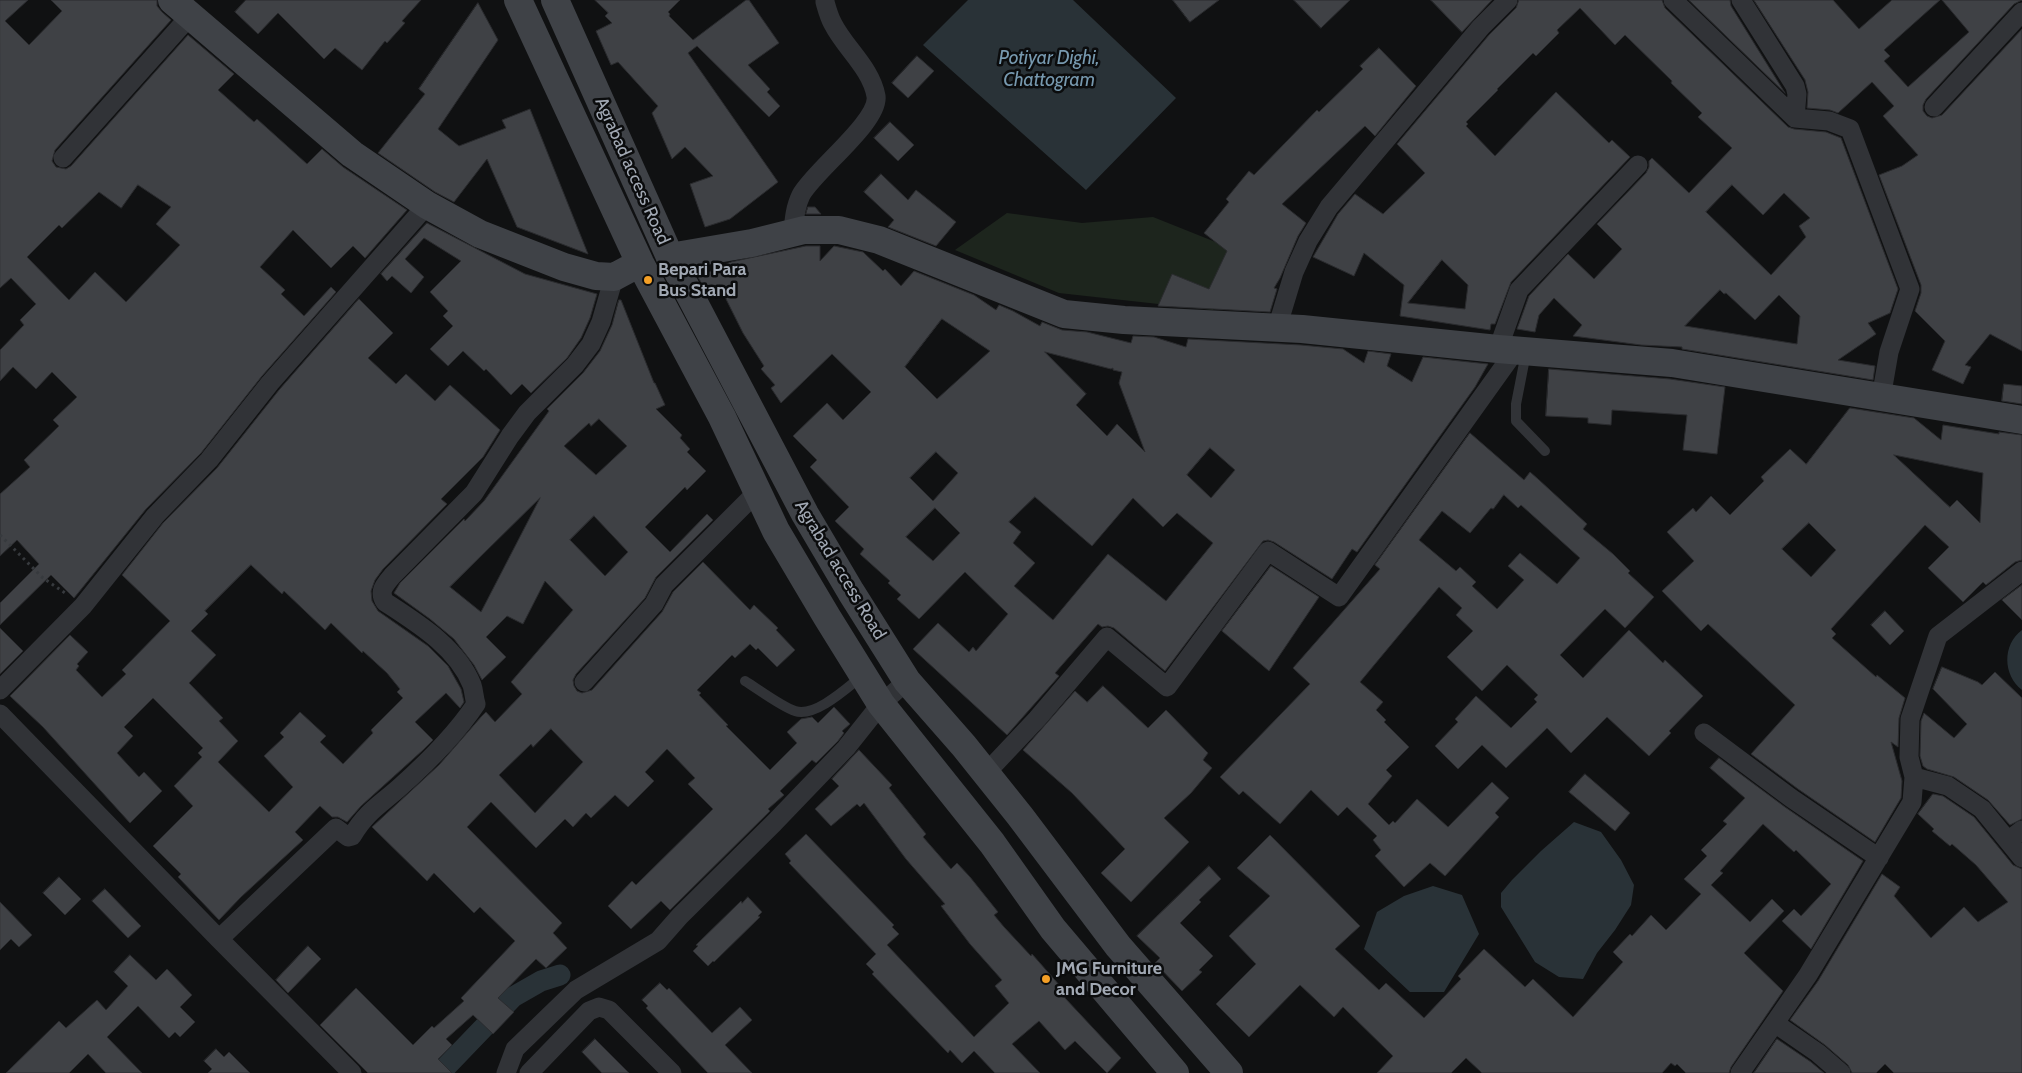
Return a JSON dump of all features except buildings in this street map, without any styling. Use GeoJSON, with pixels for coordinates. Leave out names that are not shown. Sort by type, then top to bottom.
{"type":"FeatureCollection","features":[{"type":"Feature","properties":{"kind":"main road","name":"Agrabad access Road"},"geometry":{"type":"LineString","coordinates":[[518,0],[640,263],[722,417],[776,531],[863,675],[881,704],[992,843],[1053,929],[1175,1073]]}},
{"type":"Feature","properties":{"kind":"main road","name":"Agrabad access Road"},"geometry":{"type":"LineString","coordinates":[[555,0],[670,257],[805,514],[850,592],[907,681],[986,773],[1118,946],[1229,1073]]}},
{"type":"Feature","properties":{"kind":"main road"},"geometry":{"type":"LineString","coordinates":[[181,8],[352,154],[427,205],[480,234],[564,267],[596,276],[614,277],[640,263]]}},
{"type":"Feature","properties":{"kind":"main road"},"geometry":{"type":"LineString","coordinates":[[670,257],[752,243],[804,230],[839,230],[879,240],[1064,314],[1124,320],[1277,328],[1513,351],[1672,363],[2022,420]]}},
{"type":"Feature","properties":{"kind":"street"},"geometry":{"type":"LineString","coordinates":[[793,232],[795,214],[801,196],[815,176],[872,113],[876,98],[870,79],[833,24],[824,2],[826,0]]}},
{"type":"Feature","properties":{"kind":"street"},"geometry":{"type":"LineString","coordinates":[[1277,328],[1294,272],[1308,241],[1329,207],[1480,26],[1508,0]]}},
{"type":"Feature","properties":{"kind":"street"},"geometry":{"type":"LineString","coordinates":[[1674,0],[1795,118],[1828,121],[1850,129],[1910,289],[1889,352],[1881,398]]}},
{"type":"Feature","properties":{"kind":"street"},"geometry":{"type":"LineString","coordinates":[[1741,0],[1795,86],[1798,94],[1795,118]]}},
{"type":"Feature","properties":{"kind":"street"},"geometry":{"type":"LineString","coordinates":[[63,158],[181,8]]}},
{"type":"Feature","properties":{"kind":"street"},"geometry":{"type":"LineString","coordinates":[[1934,107],[2022,12]]}},
{"type":"Feature","properties":{"kind":"street"},"geometry":{"type":"LineString","coordinates":[[986,773],[1037,719],[1107,637],[1168,687],[1268,551],[1339,597],[1513,351],[1520,290],[1638,165]]}},
{"type":"Feature","properties":{"kind":"street"},"geometry":{"type":"LineString","coordinates":[[0,690],[83,606],[155,516],[209,460],[270,383],[427,205]]}},
{"type":"Feature","properties":{"kind":"street"},"geometry":{"type":"LineString","coordinates":[[218,939],[336,828],[348,836],[352,836],[360,822],[372,809],[400,787],[451,736],[476,704],[472,684],[460,664],[444,645],[385,602],[381,596],[382,589],[392,576],[474,493],[527,413],[575,365],[591,344],[601,322],[614,277]]}},
{"type":"Feature","properties":{"kind":"street"},"geometry":{"type":"LineString","coordinates":[[584,682],[654,604],[664,585],[758,492]]}},
{"type":"Feature","properties":{"kind":"street"},"geometry":{"type":"LineString","coordinates":[[1740,1073],[1776,1024],[1808,975],[1912,802],[1914,778],[1909,756],[1910,719],[1938,636],[2022,571]]}},
{"type":"Feature","properties":{"kind":"street"},"geometry":{"type":"LineString","coordinates":[[506,1073],[515,1048],[576,990],[658,941],[680,916],[846,748],[881,704],[907,681]]}},
{"type":"Feature","properties":{"kind":"street"},"geometry":{"type":"LineString","coordinates":[[0,714],[218,939],[352,1073]]}},
{"type":"Feature","properties":{"kind":"street"},"geometry":{"type":"LineString","coordinates":[[1704,733],[1791,798],[1879,858]]}},
{"type":"Feature","properties":{"kind":"street"},"geometry":{"type":"LineString","coordinates":[[1914,778],[1948,786],[1982,809],[2015,835],[2022,858]]}},
{"type":"Feature","properties":{"kind":"street"},"geometry":{"type":"LineString","coordinates":[[529,1073],[589,1011],[599,1007],[609,1010],[672,1073]]}},
{"type":"Feature","properties":{"kind":"street"},"geometry":{"type":"LineString","coordinates":[[1776,1024],[1818,1053],[1841,1073]]}},
{"type":"Feature","properties":{"kind":"lane"},"geometry":{"type":"LineString","coordinates":[[1513,351],[1516,421],[1545,450]]}},
{"type":"Feature","properties":{"kind":"lane"},"geometry":{"type":"LineString","coordinates":[[745,681],[797,712],[813,710],[829,702],[863,675]]}},
{"type":"Feature","properties":{"kind":"path"},"geometry":{"type":"LineString","coordinates":[[0,535],[43,578],[83,606]]}},
{"type":"Feature","properties":{"kind":"shaded area"},"geometry":{"type":"Polygon","coordinates":[[[1007,213],[1082,223],[1153,217],[1233,249],[1213,310],[1059,293],[955,250],[1007,213]]]}},
{"type":"Feature","properties":{"kind":"water","name":"Potiyar Dighi, Chattogram"},"geometry":{"type":"Polygon","coordinates":[[[968,0],[1073,0],[1176,98],[1086,190],[923,45],[968,0]]]}},
{"type":"Feature","properties":{"kind":"water"},"geometry":{"type":"Polygon","coordinates":[[[2022,630],[2022,690],[2011,676],[2007,660],[2008,652],[2015,636],[2022,630]]]}},
{"type":"Feature","properties":{"kind":"water"},"geometry":{"type":"Polygon","coordinates":[[[1574,822],[1601,832],[1621,860],[1634,885],[1631,905],[1597,953],[1583,979],[1559,977],[1535,962],[1501,907],[1501,893],[1512,880],[1574,822]]]}},
{"type":"Feature","properties":{"kind":"water"},"geometry":{"type":"Polygon","coordinates":[[[1433,886],[1462,895],[1479,934],[1444,992],[1410,992],[1364,949],[1377,912],[1404,896],[1433,886]]]}},
{"type":"Feature","properties":{"kind":"waterway"},"geometry":{"type":"LineString","coordinates":[[440,1073],[513,997],[541,981],[560,975]]}},
{"type":"Feature","properties":{"kind":"place","name":"Bepari Para Bus Stand"},"geometry":{"type":"Point","coordinates":[648,280]}},
{"type":"Feature","properties":{"kind":"place","name":"JMG Furniture and Decor"},"geometry":{"type":"Point","coordinates":[1046,979]}}]}
